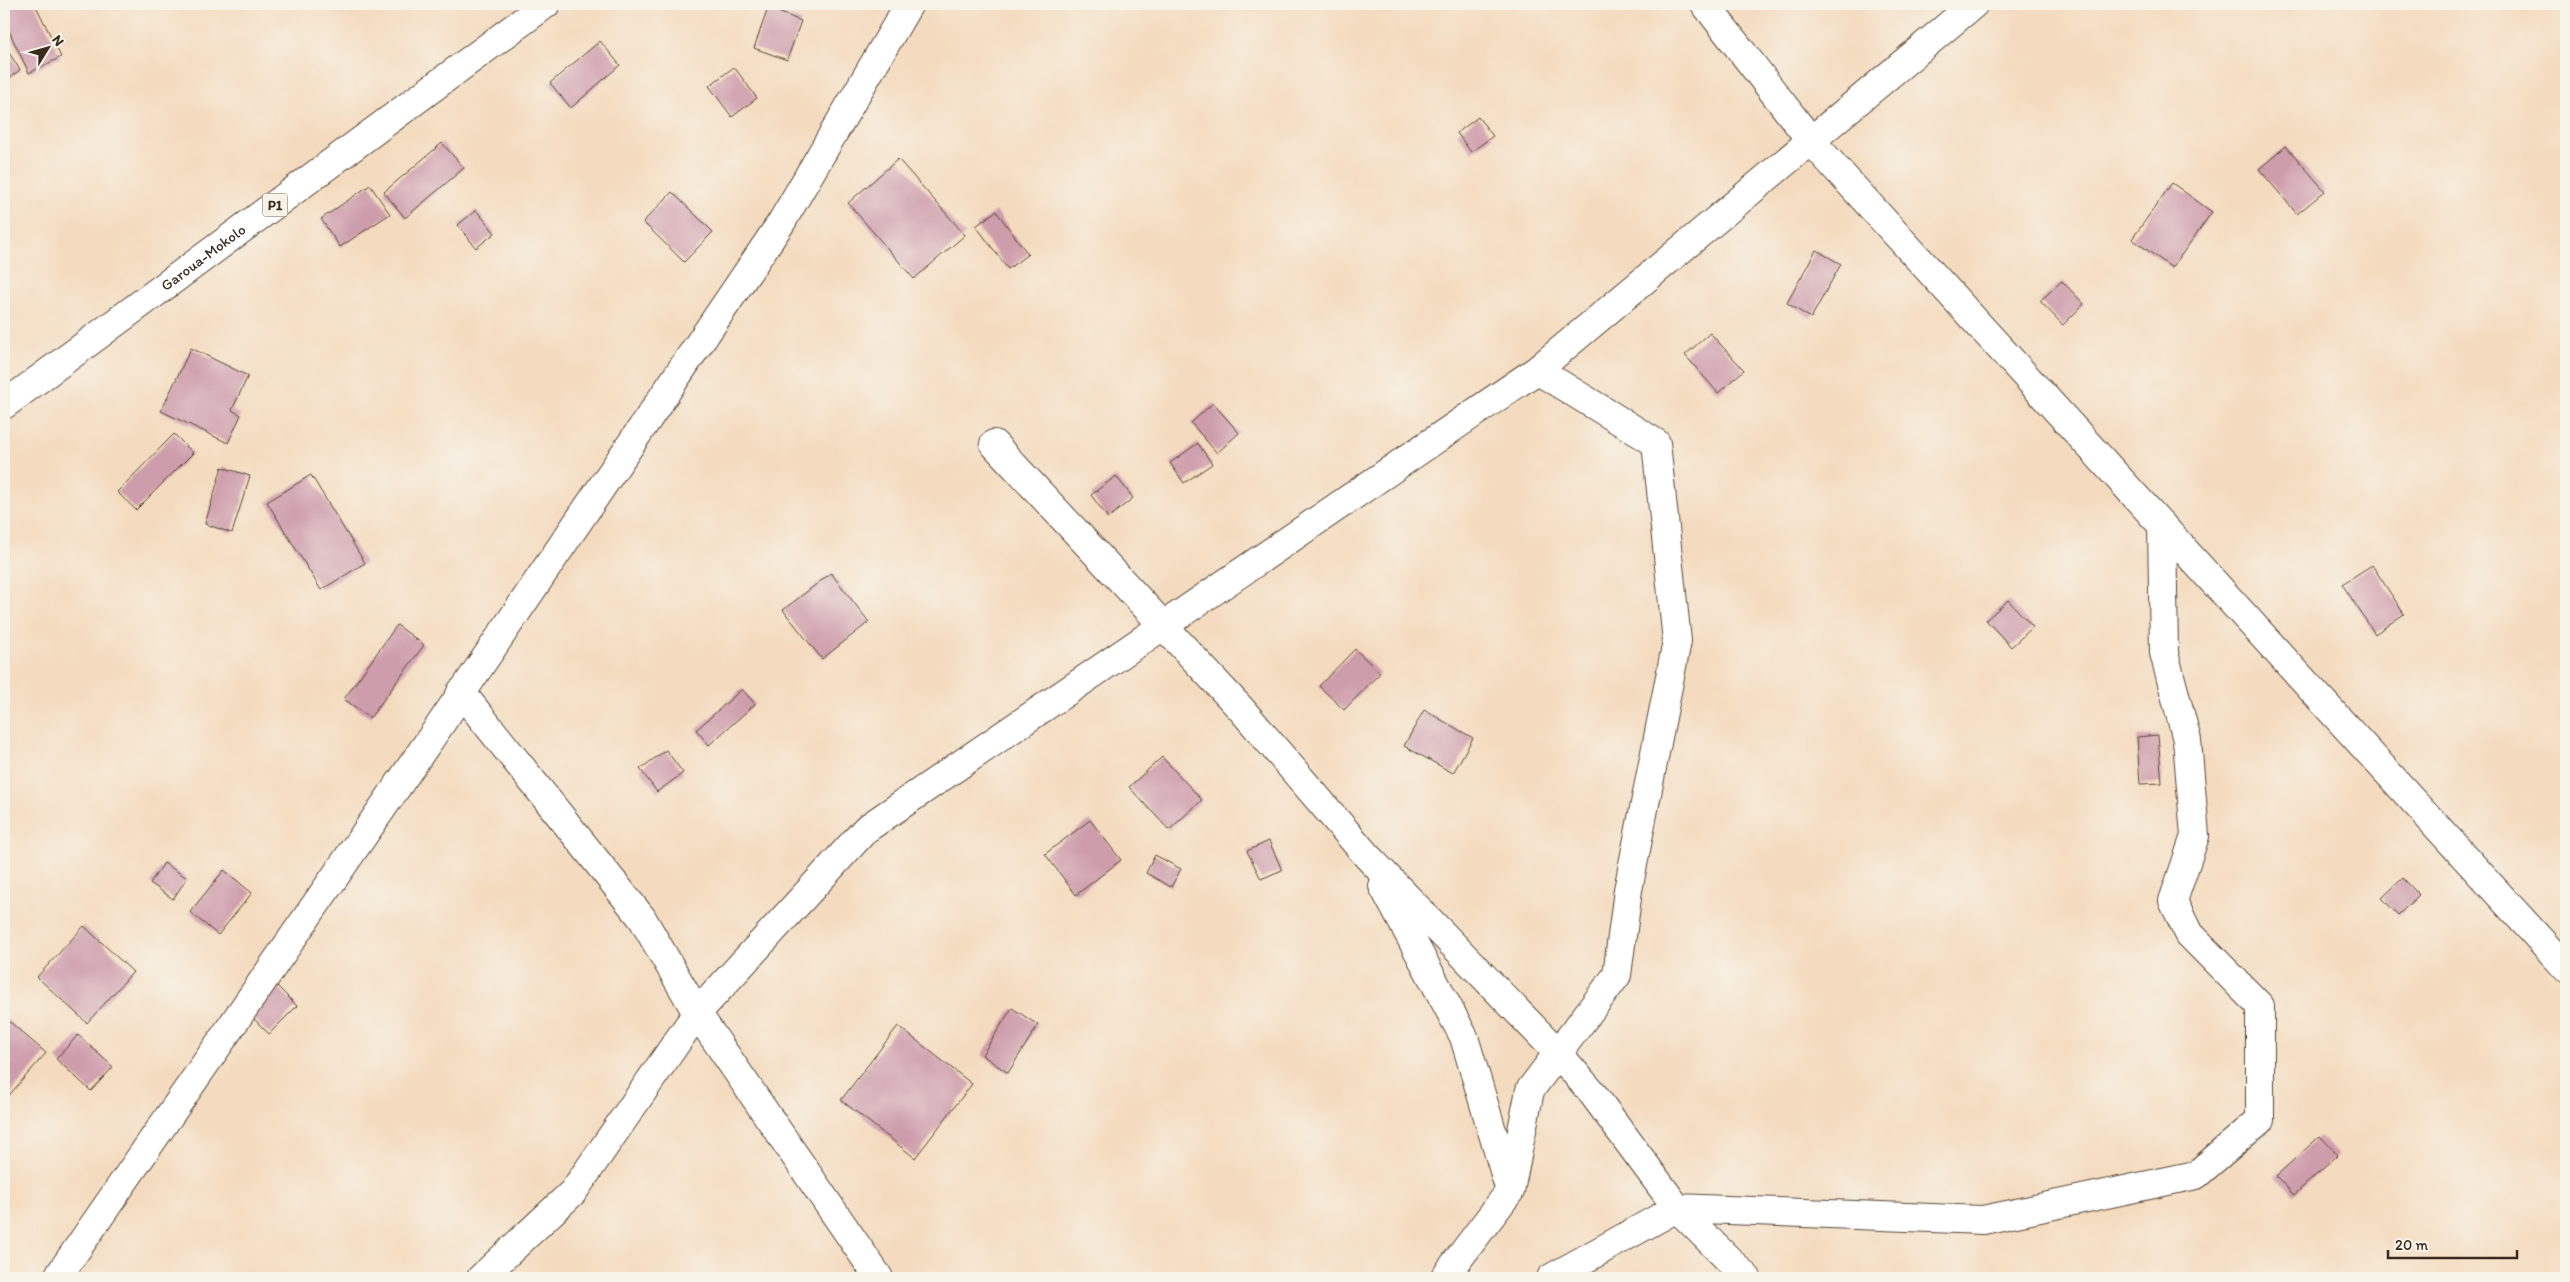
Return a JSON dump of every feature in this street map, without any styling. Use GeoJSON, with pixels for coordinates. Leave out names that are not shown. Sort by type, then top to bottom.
{"type":"FeatureCollection","features":[{"type":"Feature","properties":{"kind":"street","name":"Garoua-Mokolo"},"geometry":{"type":"LineString","coordinates":[[4,405],[546,4]]}},
{"type":"Feature","properties":{"kind":"street"},"geometry":{"type":"LineString","coordinates":[[58,1278],[462,692],[781,223],[909,4]]}},
{"type":"Feature","properties":{"kind":"street"},"geometry":{"type":"LineString","coordinates":[[1705,4],[1812,142],[2566,968]]}},
{"type":"Feature","properties":{"kind":"street"},"geometry":{"type":"LineString","coordinates":[[482,1278],[573,1192],[697,1013],[866,829],[1537,370],[1812,142],[1974,4]]}},
{"type":"Feature","properties":{"kind":"street"},"geometry":{"type":"LineString","coordinates":[[1444,1278],[1510,1191],[1530,1090],[1617,975],[1628,890],[1677,641],[1656,443],[1537,370]]}},
{"type":"Feature","properties":{"kind":"street"},"geometry":{"type":"LineString","coordinates":[[994,444],[1242,710],[1366,856],[1558,1053],[1594,1094],[1677,1208],[1747,1278]]}},
{"type":"Feature","properties":{"kind":"street"},"geometry":{"type":"LineString","coordinates":[[1550,1278],[1677,1208],[1983,1220],[2196,1175],[2260,1120],[2260,1006],[2189,934],[2173,901],[2195,836],[2187,740],[2164,653],[2162,525]]}},
{"type":"Feature","properties":{"kind":"street"},"geometry":{"type":"LineString","coordinates":[[462,692],[642,918],[697,1013],[879,1278]]}},
{"type":"Feature","properties":{"kind":"street"},"geometry":{"type":"LineString","coordinates":[[1366,856],[1464,1037],[1510,1191]]}},
{"type":"Feature","properties":{"kind":"building"},"geometry":{"type":"Polygon","coordinates":[[[4,4],[35,4],[61,57],[29,73],[4,21],[4,4]]]}},
{"type":"Feature","properties":{"kind":"building"},"geometry":{"type":"Polygon","coordinates":[[[768,8],[801,21],[787,60],[754,48],[768,8]]]}},
{"type":"Feature","properties":{"kind":"building"},"geometry":{"type":"Polygon","coordinates":[[[600,41],[620,65],[571,108],[550,83],[600,41]]]}},
{"type":"Feature","properties":{"kind":"building"},"geometry":{"type":"Polygon","coordinates":[[[4,45],[20,70],[4,82],[4,45]]]}},
{"type":"Feature","properties":{"kind":"building"},"geometry":{"type":"Polygon","coordinates":[[[734,67],[757,98],[732,117],[709,86],[734,67]]]}},
{"type":"Feature","properties":{"kind":"building"},"geometry":{"type":"Polygon","coordinates":[[[1478,117],[1493,136],[1471,152],[1457,133],[1478,117]]]}},
{"type":"Feature","properties":{"kind":"building"},"geometry":{"type":"Polygon","coordinates":[[[442,143],[464,168],[405,218],[384,192],[442,143]]]}},
{"type":"Feature","properties":{"kind":"building"},"geometry":{"type":"Polygon","coordinates":[[[2286,146],[2325,191],[2297,214],[2259,169],[2286,146]]]}},
{"type":"Feature","properties":{"kind":"building"},"geometry":{"type":"Polygon","coordinates":[[[898,159],[965,235],[914,279],[848,203],[898,159]]]}},
{"type":"Feature","properties":{"kind":"building"},"geometry":{"type":"Polygon","coordinates":[[[2172,183],[2212,212],[2172,268],[2132,239],[2172,183]]]}},
{"type":"Feature","properties":{"kind":"building"},"geometry":{"type":"Polygon","coordinates":[[[370,185],[390,214],[340,247],[321,219],[370,185]]]}},
{"type":"Feature","properties":{"kind":"building"},"geometry":{"type":"Polygon","coordinates":[[[672,192],[713,232],[684,262],[643,222],[672,192]]]}},
{"type":"Feature","properties":{"kind":"building"},"geometry":{"type":"Polygon","coordinates":[[[476,210],[495,233],[476,248],[458,225],[476,210]]]}},
{"type":"Feature","properties":{"kind":"building"},"geometry":{"type":"Polygon","coordinates":[[[996,211],[1028,254],[1008,269],[976,226],[996,211]]]}},
{"type":"Feature","properties":{"kind":"building"},"geometry":{"type":"Polygon","coordinates":[[[1816,250],[1841,264],[1811,318],[1787,303],[1816,250]]]}},
{"type":"Feature","properties":{"kind":"building"},"geometry":{"type":"Polygon","coordinates":[[[2062,281],[2084,304],[2063,325],[2040,301],[2062,281]]]}},
{"type":"Feature","properties":{"kind":"building"},"geometry":{"type":"Polygon","coordinates":[[[1710,333],[1744,370],[1718,393],[1685,355],[1710,333]]]}},
{"type":"Feature","properties":{"kind":"building"},"geometry":{"type":"Polygon","coordinates":[[[191,348],[248,376],[232,410],[241,415],[228,443],[161,411],[191,348]]]}},
{"type":"Feature","properties":{"kind":"building"},"geometry":{"type":"Polygon","coordinates":[[[1213,403],[1239,433],[1217,453],[1191,423],[1213,403]]]}},
{"type":"Feature","properties":{"kind":"building"},"geometry":{"type":"Polygon","coordinates":[[[174,434],[193,453],[136,510],[117,492],[174,434]]]}},
{"type":"Feature","properties":{"kind":"building"},"geometry":{"type":"Polygon","coordinates":[[[1198,443],[1212,464],[1184,483],[1170,463],[1198,443]]]}},
{"type":"Feature","properties":{"kind":"building"},"geometry":{"type":"Polygon","coordinates":[[[222,467],[250,476],[232,533],[205,524],[222,467]]]}},
{"type":"Feature","properties":{"kind":"building"},"geometry":{"type":"Polygon","coordinates":[[[311,475],[365,563],[321,590],[267,502],[311,475]]]}},
{"type":"Feature","properties":{"kind":"building"},"geometry":{"type":"Polygon","coordinates":[[[1116,476],[1133,498],[1108,518],[1091,495],[1116,476]]]}},
{"type":"Feature","properties":{"kind":"building"},"geometry":{"type":"Polygon","coordinates":[[[2372,565],[2404,614],[2375,634],[2342,584],[2372,565]]]}},
{"type":"Feature","properties":{"kind":"building"},"geometry":{"type":"Polygon","coordinates":[[[831,573],[869,622],[822,659],[783,610],[831,573]]]}},
{"type":"Feature","properties":{"kind":"building"},"geometry":{"type":"Polygon","coordinates":[[[2008,600],[2033,627],[2011,647],[1986,620],[2008,600]]]}},
{"type":"Feature","properties":{"kind":"building"},"geometry":{"type":"Polygon","coordinates":[[[397,625],[424,645],[370,718],[344,699],[397,625]]]}},
{"type":"Feature","properties":{"kind":"building"},"geometry":{"type":"Polygon","coordinates":[[[1355,649],[1380,673],[1344,710],[1319,686],[1355,649]]]}},
{"type":"Feature","properties":{"kind":"building"},"geometry":{"type":"Polygon","coordinates":[[[742,689],[755,704],[709,745],[696,730],[742,689]]]}},
{"type":"Feature","properties":{"kind":"building"},"geometry":{"type":"Polygon","coordinates":[[[1424,710],[1473,738],[1453,773],[1404,746],[1424,710]]]}},
{"type":"Feature","properties":{"kind":"building"},"geometry":{"type":"Polygon","coordinates":[[[2158,735],[2162,783],[2140,784],[2137,737],[2158,735]]]}},
{"type":"Feature","properties":{"kind":"building"},"geometry":{"type":"Polygon","coordinates":[[[666,750],[683,773],[657,792],[640,769],[666,750]]]}},
{"type":"Feature","properties":{"kind":"building"},"geometry":{"type":"Polygon","coordinates":[[[1162,757],[1202,800],[1169,830],[1129,787],[1162,757]]]}},
{"type":"Feature","properties":{"kind":"building"},"geometry":{"type":"Polygon","coordinates":[[[1090,820],[1121,860],[1076,895],[1045,854],[1090,820]]]}},
{"type":"Feature","properties":{"kind":"building"},"geometry":{"type":"Polygon","coordinates":[[[1269,841],[1282,870],[1261,879],[1247,851],[1269,841]]]}},
{"type":"Feature","properties":{"kind":"building"},"geometry":{"type":"Polygon","coordinates":[[[1155,855],[1181,869],[1171,887],[1146,873],[1155,855]]]}},
{"type":"Feature","properties":{"kind":"building"},"geometry":{"type":"Polygon","coordinates":[[[164,863],[187,878],[173,899],[150,883],[164,863]]]}},
{"type":"Feature","properties":{"kind":"building"},"geometry":{"type":"Polygon","coordinates":[[[224,870],[252,893],[218,935],[190,912],[224,870]]]}},
{"type":"Feature","properties":{"kind":"building"},"geometry":{"type":"Polygon","coordinates":[[[2403,878],[2419,895],[2398,915],[2382,898],[2403,878]]]}},
{"type":"Feature","properties":{"kind":"building"},"geometry":{"type":"Polygon","coordinates":[[[84,926],[133,972],[87,1023],[37,977],[84,926]]]}},
{"type":"Feature","properties":{"kind":"building"},"geometry":{"type":"Polygon","coordinates":[[[274,983],[297,1006],[269,1034],[246,1011],[274,983]]]}},
{"type":"Feature","properties":{"kind":"building"},"geometry":{"type":"Polygon","coordinates":[[[1012,1008],[1038,1025],[1008,1073],[982,1055],[1012,1008]]]}},
{"type":"Feature","properties":{"kind":"building"},"geometry":{"type":"Polygon","coordinates":[[[4,1017],[46,1053],[4,1101],[4,1017]]]}},
{"type":"Feature","properties":{"kind":"building"},"geometry":{"type":"Polygon","coordinates":[[[898,1026],[972,1084],[915,1158],[841,1100],[898,1026]]]}},
{"type":"Feature","properties":{"kind":"building"},"geometry":{"type":"Polygon","coordinates":[[[78,1035],[113,1067],[91,1091],[56,1059],[78,1035]]]}},
{"type":"Feature","properties":{"kind":"building"},"geometry":{"type":"Polygon","coordinates":[[[2320,1136],[2338,1155],[2294,1195],[2276,1176],[2320,1136]]]}}]}
